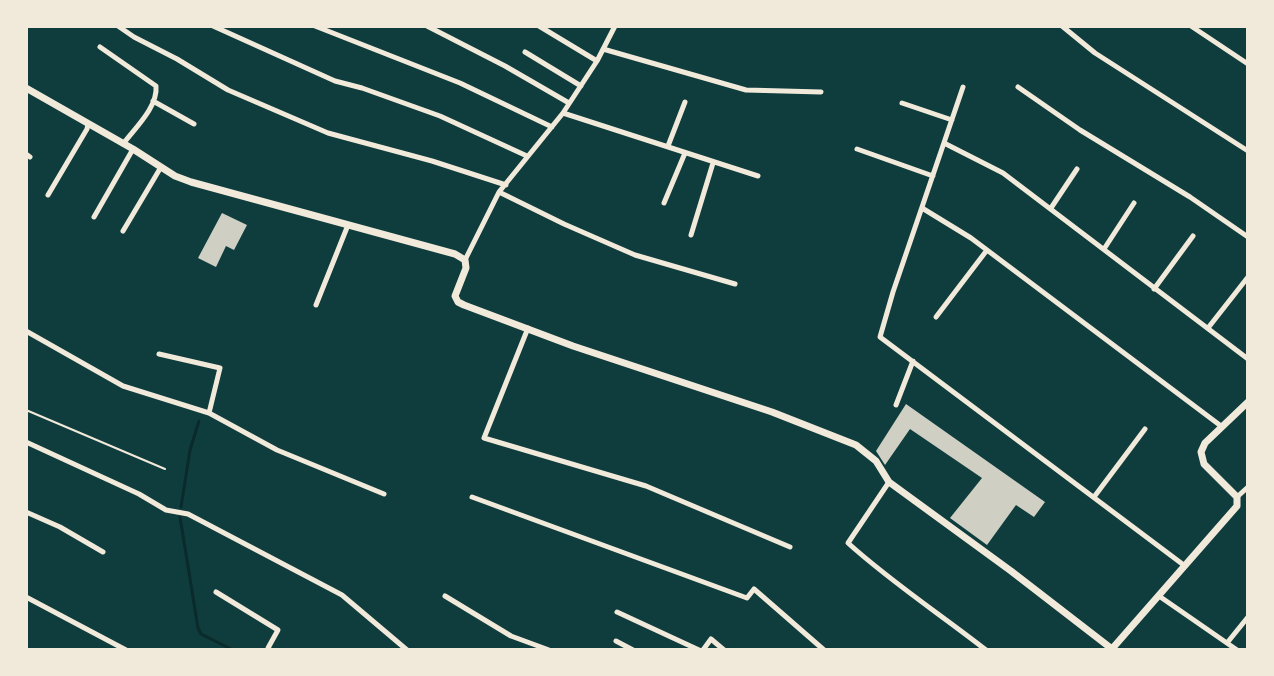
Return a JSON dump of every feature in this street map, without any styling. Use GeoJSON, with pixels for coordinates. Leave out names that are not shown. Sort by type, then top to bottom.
{"type":"FeatureCollection","features":[{"type":"Feature","properties":{"kind":"street"},"geometry":{"type":"LineString","coordinates":[[118,26],[228,90],[328,133],[506,185]]}},
{"type":"Feature","properties":{"kind":"street"},"geometry":{"type":"LineString","coordinates":[[213,26],[335,81],[362,88],[440,116],[527,156]]}},
{"type":"Feature","properties":{"kind":"street"},"geometry":{"type":"LineString","coordinates":[[315,26],[460,83],[552,127]]}},
{"type":"Feature","properties":{"kind":"street"},"geometry":{"type":"LineString","coordinates":[[427,26],[505,66],[570,104]]}},
{"type":"Feature","properties":{"kind":"street"},"geometry":{"type":"LineString","coordinates":[[539,26],[596,61]]}},
{"type":"Feature","properties":{"kind":"street"},"geometry":{"type":"LineString","coordinates":[[615,26],[570,104],[499,192],[465,260],[466,268],[455,296],[458,302],[573,346],[772,412],[856,444],[876,461],[889,482],[1011,571],[1112,649],[1237,506],[1237,497],[1204,464],[1200,452],[1205,443],[1221,426],[1248,402]]}},
{"type":"Feature","properties":{"kind":"street"},"geometry":{"type":"LineString","coordinates":[[1062,26],[1095,53],[1248,151]]}},
{"type":"Feature","properties":{"kind":"street"},"geometry":{"type":"LineString","coordinates":[[1191,26],[1248,64]]}},
{"type":"Feature","properties":{"kind":"street"},"geometry":{"type":"LineString","coordinates":[[100,47],[156,86],[157,93],[149,110],[123,144]]}},
{"type":"Feature","properties":{"kind":"street"},"geometry":{"type":"LineString","coordinates":[[603,49],[746,90],[821,92]]}},
{"type":"Feature","properties":{"kind":"street"},"geometry":{"type":"LineString","coordinates":[[525,52],[581,86]]}},
{"type":"Feature","properties":{"kind":"street"},"geometry":{"type":"LineString","coordinates":[[963,86],[893,292],[880,337],[1185,566]]}},
{"type":"Feature","properties":{"kind":"street"},"geometry":{"type":"LineString","coordinates":[[1018,87],[1080,130],[1190,197],[1248,236]]}},
{"type":"Feature","properties":{"kind":"street"},"geometry":{"type":"LineString","coordinates":[[27,90],[133,149],[175,176],[455,254],[465,260]]}},
{"type":"Feature","properties":{"kind":"street"},"geometry":{"type":"LineString","coordinates":[[153,101],[194,124]]}},
{"type":"Feature","properties":{"kind":"street"},"geometry":{"type":"LineString","coordinates":[[668,146],[685,102]]}},
{"type":"Feature","properties":{"kind":"street"},"geometry":{"type":"LineString","coordinates":[[902,103],[952,120]]}},
{"type":"Feature","properties":{"kind":"street"},"geometry":{"type":"LineString","coordinates":[[563,113],[758,176]]}},
{"type":"Feature","properties":{"kind":"street"},"geometry":{"type":"LineString","coordinates":[[48,194],[87,129],[88,124]]}},
{"type":"Feature","properties":{"kind":"street"},"geometry":{"type":"LineString","coordinates":[[944,144],[1003,173],[1248,359]]}},
{"type":"Feature","properties":{"kind":"street"},"geometry":{"type":"LineString","coordinates":[[94,218],[133,149]]}},
{"type":"Feature","properties":{"kind":"street"},"geometry":{"type":"LineString","coordinates":[[857,150],[933,176]]}},
{"type":"Feature","properties":{"kind":"street"},"geometry":{"type":"LineString","coordinates":[[664,203],[685,153]]}},
{"type":"Feature","properties":{"kind":"street"},"geometry":{"type":"LineString","coordinates":[[691,235],[713,162]]}},
{"type":"Feature","properties":{"kind":"street"},"geometry":{"type":"LineString","coordinates":[[123,231],[161,167]]}},
{"type":"Feature","properties":{"kind":"street"},"geometry":{"type":"LineString","coordinates":[[1051,208],[1077,169]]}},
{"type":"Feature","properties":{"kind":"street"},"geometry":{"type":"LineString","coordinates":[[499,192],[564,224],[635,255],[735,284]]}},
{"type":"Feature","properties":{"kind":"street"},"geometry":{"type":"LineString","coordinates":[[1104,249],[1134,203]]}},
{"type":"Feature","properties":{"kind":"street"},"geometry":{"type":"LineString","coordinates":[[922,208],[987,250],[1221,426]]}},
{"type":"Feature","properties":{"kind":"street"},"geometry":{"type":"LineString","coordinates":[[316,305],[348,225]]}},
{"type":"Feature","properties":{"kind":"street"},"geometry":{"type":"LineString","coordinates":[[1154,288],[1194,236]]}},
{"type":"Feature","properties":{"kind":"street"},"geometry":{"type":"LineString","coordinates":[[936,317],[987,250]]}},
{"type":"Feature","properties":{"kind":"street"},"geometry":{"type":"LineString","coordinates":[[1208,328],[1248,277]]}},
{"type":"Feature","properties":{"kind":"street"},"geometry":{"type":"LineString","coordinates":[[528,328],[484,438],[646,486],[790,547]]}},
{"type":"Feature","properties":{"kind":"street"},"geometry":{"type":"LineString","coordinates":[[26,331],[123,386],[209,414],[277,450],[384,494]]}},
{"type":"Feature","properties":{"kind":"street"},"geometry":{"type":"LineString","coordinates":[[159,354],[220,368],[209,414]]}},
{"type":"Feature","properties":{"kind":"street"},"geometry":{"type":"LineString","coordinates":[[896,405],[913,361]]}},
{"type":"Feature","properties":{"kind":"street"},"geometry":{"type":"LineString","coordinates":[[1094,497],[1145,429]]}},
{"type":"Feature","properties":{"kind":"street"},"geometry":{"type":"LineString","coordinates":[[26,442],[139,494],[166,510],[188,514],[342,595],[407,650]]}},
{"type":"Feature","properties":{"kind":"street"},"geometry":{"type":"LineString","coordinates":[[889,482],[848,544],[869,563],[986,650]]}},
{"type":"Feature","properties":{"kind":"street"},"geometry":{"type":"LineString","coordinates":[[1237,497],[1248,487]]}},
{"type":"Feature","properties":{"kind":"street"},"geometry":{"type":"LineString","coordinates":[[472,497],[747,598],[754,589],[824,650]]}},
{"type":"Feature","properties":{"kind":"street"},"geometry":{"type":"LineString","coordinates":[[26,512],[60,527],[103,552]]}},
{"type":"Feature","properties":{"kind":"street"},"geometry":{"type":"LineString","coordinates":[[216,592],[278,630],[268,648],[270,650]]}},
{"type":"Feature","properties":{"kind":"street"},"geometry":{"type":"LineString","coordinates":[[445,596],[511,636],[549,650]]}},
{"type":"Feature","properties":{"kind":"street"},"geometry":{"type":"LineString","coordinates":[[1159,596],[1237,650]]}},
{"type":"Feature","properties":{"kind":"street"},"geometry":{"type":"LineString","coordinates":[[26,597],[126,650]]}},
{"type":"Feature","properties":{"kind":"street"},"geometry":{"type":"LineString","coordinates":[[618,612],[699,650]]}},
{"type":"Feature","properties":{"kind":"street"},"geometry":{"type":"LineString","coordinates":[[1227,643],[1248,617]]}},
{"type":"Feature","properties":{"kind":"street"},"geometry":{"type":"LineString","coordinates":[[703,650],[711,638],[724,650]]}},
{"type":"Feature","properties":{"kind":"street"},"geometry":{"type":"LineString","coordinates":[[616,641],[633,650]]}},
{"type":"Feature","properties":{"kind":"path"},"geometry":{"type":"LineString","coordinates":[[26,410],[165,469]]}},
{"type":"Feature","properties":{"kind":"building"},"geometry":{"type":"Polygon","coordinates":[[[222,213],[247,225],[234,250],[226,246],[216,267],[198,258],[222,213]]]}},
{"type":"Feature","properties":{"kind":"building"},"geometry":{"type":"Polygon","coordinates":[[[906,404],[1045,502],[1034,517],[1016,505],[987,545],[950,518],[982,478],[910,429],[885,465],[876,451],[906,404]]]}},
{"type":"Feature","properties":{"kind":"waterway"},"geometry":{"type":"LineString","coordinates":[[181,507],[190,450],[199,421]]}},
{"type":"Feature","properties":{"kind":"waterway"},"geometry":{"type":"LineString","coordinates":[[180,517],[198,628],[201,634],[233,650]]}}]}
